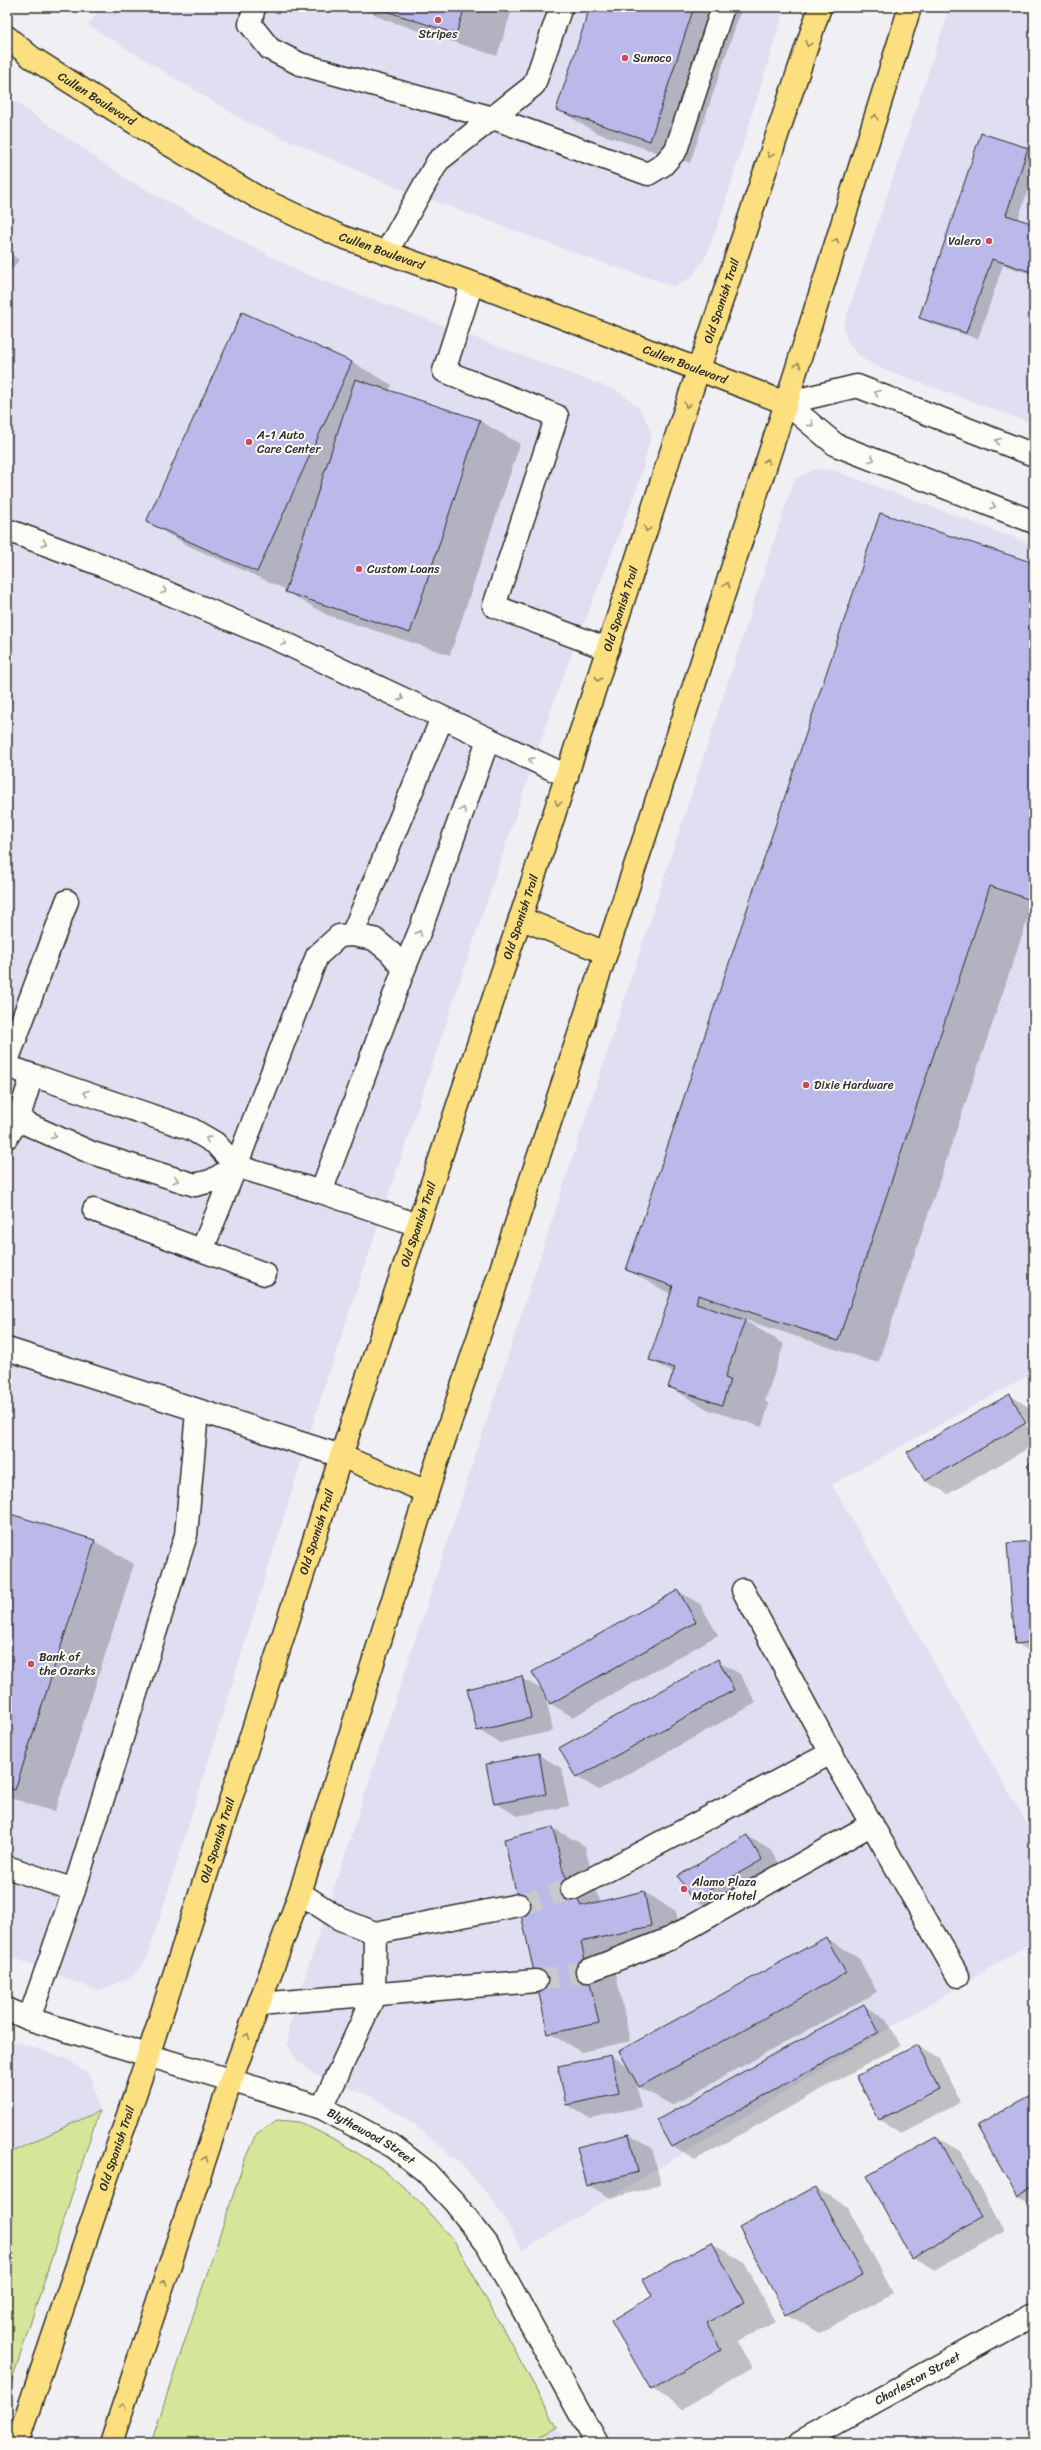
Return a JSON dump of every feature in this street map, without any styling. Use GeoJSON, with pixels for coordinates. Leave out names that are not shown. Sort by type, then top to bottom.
{"type":"FeatureCollection","features":[{"type":"Feature","properties":{"kind":"main road","name":"Old Spanish Trail"},"geometry":{"type":"LineString","coordinates":[[17,2443],[148,2056],[341,1456],[567,776],[699,368],[820,7]]}},
{"type":"Feature","properties":{"kind":"main road"},"geometry":{"type":"LineString","coordinates":[[111,2443],[231,2080],[300,1893],[427,1492],[606,953],[786,403],[910,7]]}},
{"type":"Feature","properties":{"kind":"main road","name":"Cullen Boulevard"},"geometry":{"type":"LineString","coordinates":[[7,37],[31,57],[165,142],[257,197],[340,236],[472,283],[699,368],[786,403]]}},
{"type":"Feature","properties":{"kind":"main road"},"geometry":{"type":"LineString","coordinates":[[520,918],[606,953]]}},
{"type":"Feature","properties":{"kind":"main road"},"geometry":{"type":"LineString","coordinates":[[341,1456],[427,1492]]}},
{"type":"Feature","properties":{"kind":"street"},"geometry":{"type":"LineString","coordinates":[[254,7],[250,24],[270,49],[300,64],[493,118],[648,174],[663,165],[676,150],[723,7]]}},
{"type":"Feature","properties":{"kind":"street"},"geometry":{"type":"LineString","coordinates":[[386,253],[438,161],[534,85],[561,7]]}},
{"type":"Feature","properties":{"kind":"street"},"geometry":{"type":"LineString","coordinates":[[472,283],[444,371],[557,416],[494,606],[608,649]]}},
{"type":"Feature","properties":{"kind":"street"},"geometry":{"type":"LineString","coordinates":[[786,403],[857,386],[1034,456]]}},
{"type":"Feature","properties":{"kind":"street","name":"Cullen Boulevard"},"geometry":{"type":"LineString","coordinates":[[786,403],[836,445],[1034,522]]}},
{"type":"Feature","properties":{"kind":"street"},"geometry":{"type":"LineString","coordinates":[[7,530],[99,564],[274,638],[567,776]]}},
{"type":"Feature","properties":{"kind":"street"},"geometry":{"type":"LineString","coordinates":[[352,935],[442,718]]}},
{"type":"Feature","properties":{"kind":"street"},"geometry":{"type":"LineString","coordinates":[[321,1192],[404,968],[421,928],[488,740]]}},
{"type":"Feature","properties":{"kind":"street"},"geometry":{"type":"LineString","coordinates":[[7,1061],[66,901]]}},
{"type":"Feature","properties":{"kind":"street"},"geometry":{"type":"LineString","coordinates":[[202,1250],[317,956],[339,936],[352,935],[374,939],[390,952],[404,968]]}},
{"type":"Feature","properties":{"kind":"street"},"geometry":{"type":"LineString","coordinates":[[7,1067],[191,1129],[215,1143],[236,1166],[321,1192],[418,1225]]}},
{"type":"Feature","properties":{"kind":"street"},"geometry":{"type":"LineString","coordinates":[[32,1075],[13,1129],[194,1185],[211,1181],[236,1166]]}},
{"type":"Feature","properties":{"kind":"street"},"geometry":{"type":"LineString","coordinates":[[94,1210],[265,1274]]}},
{"type":"Feature","properties":{"kind":"street"},"geometry":{"type":"LineString","coordinates":[[7,1349],[197,1412],[341,1456]]}},
{"type":"Feature","properties":{"kind":"street"},"geometry":{"type":"LineString","coordinates":[[29,2018],[74,1890],[186,1535],[197,1412]]}},
{"type":"Feature","properties":{"kind":"street"},"geometry":{"type":"LineString","coordinates":[[743,1590],[831,1753],[958,1976]]}},
{"type":"Feature","properties":{"kind":"street"},"geometry":{"type":"LineString","coordinates":[[572,1889],[831,1753]]}},
{"type":"Feature","properties":{"kind":"street"},"geometry":{"type":"LineString","coordinates":[[587,1971],[669,1939],[872,1824]]}},
{"type":"Feature","properties":{"kind":"street"},"geometry":{"type":"LineString","coordinates":[[7,1867],[74,1890]]}},
{"type":"Feature","properties":{"kind":"street"},"geometry":{"type":"LineString","coordinates":[[300,1893],[340,1919],[375,1933],[519,1905]]}},
{"type":"Feature","properties":{"kind":"street"},"geometry":{"type":"LineString","coordinates":[[322,2108],[374,1996],[375,1933]]}},
{"type":"Feature","properties":{"kind":"street"},"geometry":{"type":"LineString","coordinates":[[259,2004],[374,1996],[536,1981]]}},
{"type":"Feature","properties":{"kind":"street","name":"Blythewood Street"},"geometry":{"type":"LineString","coordinates":[[7,2009],[29,2018],[148,2056],[322,2108],[394,2147],[425,2171],[455,2203],[486,2244],[592,2442]]}},
{"type":"Feature","properties":{"kind":"street","name":"Charleston Street"},"geometry":{"type":"LineString","coordinates":[[800,2443],[1034,2314]]}},
{"type":"Feature","properties":{"kind":"shaded area"},"geometry":{"type":"Polygon","coordinates":[[[102,7],[785,7],[721,216],[706,256],[692,277],[674,286],[597,261],[393,186],[245,121],[88,25],[102,7]]]}},
{"type":"Feature","properties":{"kind":"shaded area"},"geometry":{"type":"Polygon","coordinates":[[[950,7],[1034,7],[1034,424],[880,368],[863,359],[849,345],[843,327],[950,7]]]}},
{"type":"Feature","properties":{"kind":"shaded area"},"geometry":{"type":"Polygon","coordinates":[[[7,96],[128,180],[300,272],[620,392],[640,409],[652,433],[638,486],[557,692],[324,1388],[147,1959],[131,1977],[99,1991],[7,1955],[7,96]]]}},
{"type":"Feature","properties":{"kind":"shaded area"},"geometry":{"type":"Polygon","coordinates":[[[816,469],[836,471],[1034,545],[1034,1372],[832,1485],[1034,1836],[1034,1941],[522,2251],[507,2223],[490,2197],[458,2161],[412,2123],[375,2098],[315,2075],[298,2061],[288,2046],[288,2029],[784,510],[795,478],[816,469]]]}},
{"type":"Feature","properties":{"kind":"shaded area"},"geometry":{"type":"Polygon","coordinates":[[[7,2039],[66,2058],[92,2077],[99,2111],[7,2154],[7,2039]]]}},
{"type":"Feature","properties":{"kind":"shaded area"},"geometry":{"type":"Polygon","coordinates":[[[557,2427],[566,2443],[529,2443],[557,2427]]]}},
{"type":"Feature","properties":{"kind":"green space"},"geometry":{"type":"Polygon","coordinates":[[[99,2111],[7,2396],[7,2154],[99,2111]]]}},
{"type":"Feature","properties":{"kind":"green space"},"geometry":{"type":"Polygon","coordinates":[[[277,2120],[299,2122],[338,2141],[381,2168],[413,2195],[455,2242],[557,2427],[529,2443],[151,2443],[245,2159],[256,2134],[277,2120]]]}},
{"type":"Feature","properties":{"kind":"building","name":"Stripes"},"geometry":{"type":"Polygon","coordinates":[[[374,7],[465,7],[456,34],[374,7]]]}},
{"type":"Feature","properties":{"kind":"building","name":"Sunoco"},"geometry":{"type":"Polygon","coordinates":[[[590,7],[694,7],[650,141],[556,110],[590,7]]]}},
{"type":"Feature","properties":{"kind":"building","name":"Valero"},"geometry":{"type":"Polygon","coordinates":[[[981,133],[1028,148],[1006,215],[1034,224],[1034,273],[992,259],[966,333],[919,318],[981,133]]]}},
{"type":"Feature","properties":{"kind":"building","name":"A-1 Auto Care Center"},"geometry":{"type":"Polygon","coordinates":[[[242,312],[352,362],[257,572],[146,522],[242,312]]]}},
{"type":"Feature","properties":{"kind":"building"},"geometry":{"type":"Polygon","coordinates":[[[355,379],[480,420],[410,633],[285,592],[355,379]]]}},
{"type":"Feature","properties":{"kind":"building","name":"Dixie Hardware"},"geometry":{"type":"Polygon","coordinates":[[[880,513],[1034,563],[1034,901],[990,886],[838,1341],[698,1295],[696,1304],[745,1320],[725,1378],[730,1380],[722,1405],[668,1387],[675,1368],[649,1360],[673,1286],[626,1270],[880,513]]]}},
{"type":"Feature","properties":{"kind":"building"},"geometry":{"type":"Polygon","coordinates":[[[1010,1394],[1026,1423],[925,1481],[907,1452],[1010,1394]]]}},
{"type":"Feature","properties":{"kind":"building"},"geometry":{"type":"Polygon","coordinates":[[[1034,1460],[1034,1475],[1027,1466],[1034,1460]]]}},
{"type":"Feature","properties":{"kind":"building","name":"Bank of the Ozarks"},"geometry":{"type":"Polygon","coordinates":[[[7,1513],[95,1540],[15,1790],[7,1787],[7,1513]]]}},
{"type":"Feature","properties":{"kind":"building"},"geometry":{"type":"Polygon","coordinates":[[[1034,1541],[1034,1642],[1015,1644],[1007,1543],[1034,1541]]]}},
{"type":"Feature","properties":{"kind":"building"},"geometry":{"type":"Polygon","coordinates":[[[678,1590],[696,1622],[550,1704],[532,1672],[678,1590]]]}},
{"type":"Feature","properties":{"kind":"building"},"geometry":{"type":"Polygon","coordinates":[[[718,1659],[734,1690],[576,1778],[559,1748],[718,1659]]]}},
{"type":"Feature","properties":{"kind":"building"},"geometry":{"type":"Polygon","coordinates":[[[522,1676],[531,1718],[477,1731],[467,1689],[522,1676]]]}},
{"type":"Feature","properties":{"kind":"building"},"geometry":{"type":"Polygon","coordinates":[[[539,1753],[546,1794],[494,1804],[486,1764],[539,1753]]]}},
{"type":"Feature","properties":{"kind":"building"},"geometry":{"type":"Polygon","coordinates":[[[553,1827],[563,1871],[581,1906],[644,1891],[651,1926],[581,1942],[599,2023],[548,2034],[504,1839],[553,1827]]]}},
{"type":"Feature","properties":{"kind":"building"},"geometry":{"type":"Polygon","coordinates":[[[747,1835],[762,1860],[692,1900],[678,1876],[747,1835]]]}},
{"type":"Feature","properties":{"kind":"building"},"geometry":{"type":"Polygon","coordinates":[[[826,1937],[846,1973],[639,2087],[619,2051],[826,1937]]]}},
{"type":"Feature","properties":{"kind":"building"},"geometry":{"type":"Polygon","coordinates":[[[864,2004],[879,2032],[672,2147],[657,2120],[864,2004]]]}},
{"type":"Feature","properties":{"kind":"building"},"geometry":{"type":"Polygon","coordinates":[[[917,2045],[939,2089],[879,2120],[856,2076],[917,2045]]]}},
{"type":"Feature","properties":{"kind":"building"},"geometry":{"type":"Polygon","coordinates":[[[611,2055],[619,2094],[566,2105],[558,2066],[611,2055]]]}},
{"type":"Feature","properties":{"kind":"building"},"geometry":{"type":"Polygon","coordinates":[[[1034,2094],[1034,2188],[1018,2197],[977,2125],[1034,2094]]]}},
{"type":"Feature","properties":{"kind":"building"},"geometry":{"type":"Polygon","coordinates":[[[629,2134],[638,2172],[587,2186],[577,2147],[629,2134]]]}},
{"type":"Feature","properties":{"kind":"building"},"geometry":{"type":"Polygon","coordinates":[[[937,2137],[982,2218],[911,2258],[867,2176],[937,2137]]]}},
{"type":"Feature","properties":{"kind":"building"},"geometry":{"type":"Polygon","coordinates":[[[815,2187],[862,2275],[786,2315],[739,2227],[815,2187]]]}},
{"type":"Feature","properties":{"kind":"building"},"geometry":{"type":"Polygon","coordinates":[[[712,2242],[744,2303],[706,2323],[721,2349],[651,2390],[611,2321],[652,2296],[643,2279],[712,2242]]]}},
{"type":"Feature","properties":{"kind":"tunnel"},"geometry":{"type":"LineString","coordinates":[[519,1905],[572,1889]]}},
{"type":"Feature","properties":{"kind":"tunnel"},"geometry":{"type":"LineString","coordinates":[[536,1981],[587,1971]]}},
{"type":"Feature","properties":{"kind":"place","name":"Stripes"},"geometry":{"type":"Point","coordinates":[438,20]}},
{"type":"Feature","properties":{"kind":"place","name":"Sunoco"},"geometry":{"type":"Point","coordinates":[625,58]}},
{"type":"Feature","properties":{"kind":"place","name":"Valero"},"geometry":{"type":"Point","coordinates":[989,241]}},
{"type":"Feature","properties":{"kind":"place","name":"A-1 Auto Care Center"},"geometry":{"type":"Point","coordinates":[249,442]}},
{"type":"Feature","properties":{"kind":"place","name":"Custom Loans"},"geometry":{"type":"Point","coordinates":[359,569]}},
{"type":"Feature","properties":{"kind":"place","name":"Dixie Hardware"},"geometry":{"type":"Point","coordinates":[806,1085]}},
{"type":"Feature","properties":{"kind":"place","name":"Bank of the Ozarks"},"geometry":{"type":"Point","coordinates":[31,1664]}},
{"type":"Feature","properties":{"kind":"place","name":"Alamo Plaza Motor Hotel"},"geometry":{"type":"Point","coordinates":[684,1889]}}]}
